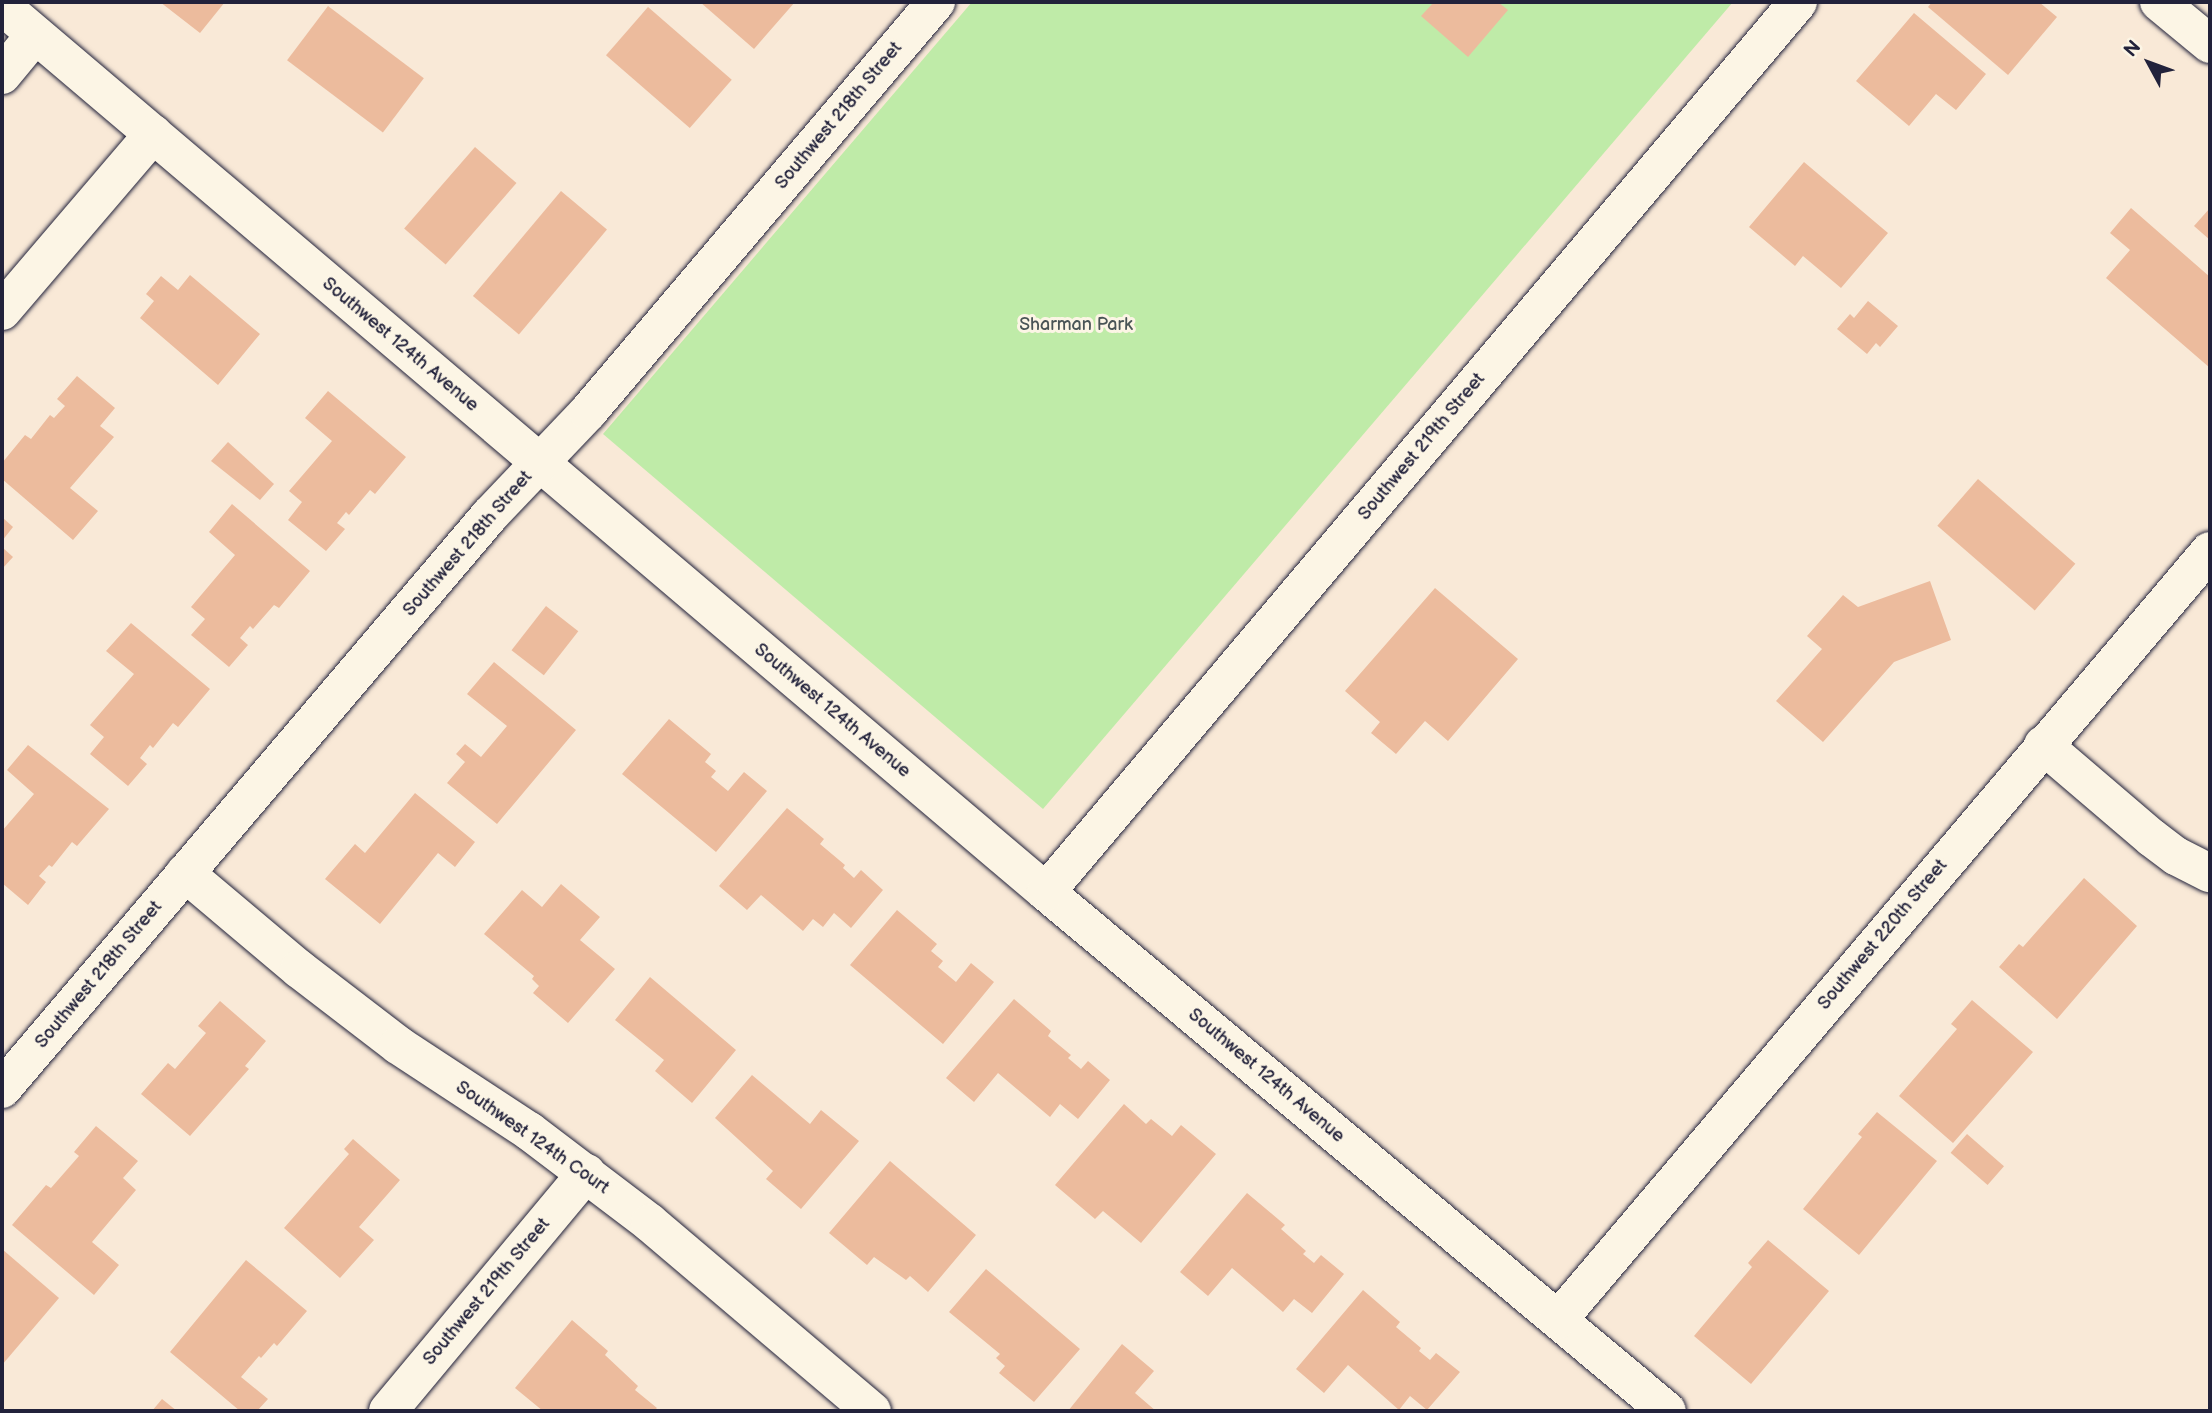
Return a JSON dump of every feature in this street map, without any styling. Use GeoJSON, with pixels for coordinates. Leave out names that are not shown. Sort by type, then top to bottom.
{"type":"FeatureCollection","features":[{"type":"Feature","properties":{"kind":"street","name":"Southwest 218th Street"},"geometry":{"type":"LineString","coordinates":[[2,1089],[481,526],[588,412],[936,2]]}},
{"type":"Feature","properties":{"kind":"street","name":"Southwest 219th Street"},"geometry":{"type":"LineString","coordinates":[[1046,892],[1798,2]]}},
{"type":"Feature","properties":{"kind":"street"},"geometry":{"type":"LineString","coordinates":[[2160,2],[2210,44]]}},
{"type":"Feature","properties":{"kind":"street","name":"Southwest 124th Avenue"},"geometry":{"type":"LineString","coordinates":[[22,16],[153,134],[539,464],[1667,1411]]}},
{"type":"Feature","properties":{"kind":"street"},"geometry":{"type":"LineString","coordinates":[[2,75],[22,16]]}},
{"type":"Feature","properties":{"kind":"street"},"geometry":{"type":"LineString","coordinates":[[2,311],[153,134]]}},
{"type":"Feature","properties":{"kind":"street","name":"Southwest 220th Street"},"geometry":{"type":"LineString","coordinates":[[1558,1320],[2210,551]]}},
{"type":"Feature","properties":{"kind":"street"},"geometry":{"type":"LineString","coordinates":[[2043,745],[2152,838],[2176,856],[2210,873]]}},
{"type":"Feature","properties":{"kind":"street","name":"Southwest 124th Court"},"geometry":{"type":"LineString","coordinates":[[185,873],[299,969],[398,1045],[586,1173],[650,1223],[872,1411]]}},
{"type":"Feature","properties":{"kind":"street","name":"Southwest 219th Street"},"geometry":{"type":"LineString","coordinates":[[387,1411],[586,1173]]}},
{"type":"Feature","properties":{"kind":"green space","name":"Sharman Park"},"geometry":{"type":"Polygon","coordinates":[[[972,2],[1733,2],[1043,809],[603,434],[972,2]]]}},
{"type":"Feature","properties":{"kind":"building"},"geometry":{"type":"Polygon","coordinates":[[[160,2],[225,2],[200,33],[160,2]]]}},
{"type":"Feature","properties":{"kind":"building"},"geometry":{"type":"Polygon","coordinates":[[[700,2],[795,2],[754,49],[700,2]]]}},
{"type":"Feature","properties":{"kind":"building"},"geometry":{"type":"Polygon","coordinates":[[[1434,2],[1498,2],[1508,10],[1468,57],[1421,16],[1434,2]]]}},
{"type":"Feature","properties":{"kind":"building"},"geometry":{"type":"Polygon","coordinates":[[[1932,2],[2039,2],[2057,17],[2008,75],[1928,7],[1932,2]]]}},
{"type":"Feature","properties":{"kind":"building"},"geometry":{"type":"Polygon","coordinates":[[[328,6],[424,78],[383,133],[287,60],[328,6]]]}},
{"type":"Feature","properties":{"kind":"building"},"geometry":{"type":"Polygon","coordinates":[[[648,7],[732,80],[690,128],[606,55],[648,7]]]}},
{"type":"Feature","properties":{"kind":"building"},"geometry":{"type":"Polygon","coordinates":[[[1914,13],[1986,74],[1956,110],[1936,94],[1909,126],[1856,81],[1914,13]]]}},
{"type":"Feature","properties":{"kind":"building"},"geometry":{"type":"Polygon","coordinates":[[[475,147],[517,183],[446,265],[404,229],[475,147]]]}},
{"type":"Feature","properties":{"kind":"building"},"geometry":{"type":"Polygon","coordinates":[[[1804,162],[1888,233],[1841,288],[1803,256],[1795,266],[1749,227],[1804,162]]]}},
{"type":"Feature","properties":{"kind":"building"},"geometry":{"type":"Polygon","coordinates":[[[561,191],[607,230],[519,335],[473,296],[561,191]]]}},
{"type":"Feature","properties":{"kind":"building"},"geometry":{"type":"Polygon","coordinates":[[[2131,208],[2210,277],[2210,368],[2106,278],[2130,250],[2110,233],[2131,208]]]}},
{"type":"Feature","properties":{"kind":"building"},"geometry":{"type":"Polygon","coordinates":[[[2210,208],[2210,240],[2194,226],[2210,208]]]}},
{"type":"Feature","properties":{"kind":"building"},"geometry":{"type":"Polygon","coordinates":[[[190,275],[260,334],[218,385],[140,318],[154,301],[146,294],[161,276],[178,290],[190,275]]]}},
{"type":"Feature","properties":{"kind":"building"},"geometry":{"type":"Polygon","coordinates":[[[1868,301],[1898,326],[1880,347],[1876,343],[1867,354],[1837,329],[1850,314],[1854,318],[1868,301]]]}},
{"type":"Feature","properties":{"kind":"building"},"geometry":{"type":"Polygon","coordinates":[[[77,376],[115,408],[100,426],[114,437],[70,488],[98,511],[73,540],[2,479],[2,463],[25,435],[31,439],[50,415],[54,418],[65,406],[57,399],[77,376]]]}},
{"type":"Feature","properties":{"kind":"building"},"geometry":{"type":"Polygon","coordinates":[[[328,391],[406,457],[375,494],[370,490],[349,515],[346,512],[337,523],[345,529],[326,551],[288,520],[302,502],[289,491],[332,441],[305,418],[328,391]]]}},
{"type":"Feature","properties":{"kind":"building"},"geometry":{"type":"Polygon","coordinates":[[[228,442],[274,484],[260,500],[211,461],[228,442]]]}},
{"type":"Feature","properties":{"kind":"building"},"geometry":{"type":"Polygon","coordinates":[[[1978,479],[2075,564],[2035,610],[1937,526],[1978,479]]]}},
{"type":"Feature","properties":{"kind":"building"},"geometry":{"type":"Polygon","coordinates":[[[232,504],[310,571],[279,608],[274,605],[253,629],[250,626],[240,638],[248,645],[229,667],[191,635],[205,619],[191,607],[235,555],[209,532],[232,504]]]}},
{"type":"Feature","properties":{"kind":"building"},"geometry":{"type":"Polygon","coordinates":[[[2,517],[13,527],[2,541],[2,517]]]}},
{"type":"Feature","properties":{"kind":"building"},"geometry":{"type":"Polygon","coordinates":[[[2,547],[13,557],[2,569],[2,547]]]}},
{"type":"Feature","properties":{"kind":"building"},"geometry":{"type":"Polygon","coordinates":[[[1930,581],[1951,640],[1894,662],[1823,742],[1776,701],[1822,649],[1807,636],[1843,595],[1858,607],[1930,581]]]}},
{"type":"Feature","properties":{"kind":"building"},"geometry":{"type":"Polygon","coordinates":[[[1435,588],[1518,659],[1448,741],[1425,721],[1396,754],[1371,733],[1380,722],[1345,691],[1435,588]]]}},
{"type":"Feature","properties":{"kind":"building"},"geometry":{"type":"Polygon","coordinates":[[[546,606],[578,631],[544,675],[512,650],[546,606]]]}},
{"type":"Feature","properties":{"kind":"building"},"geometry":{"type":"Polygon","coordinates":[[[131,623],[210,689],[178,727],[173,723],[153,748],[150,745],[140,758],[147,764],[128,786],[90,754],[104,737],[90,725],[134,674],[106,651],[131,623]]]}},
{"type":"Feature","properties":{"kind":"building"},"geometry":{"type":"Polygon","coordinates":[[[494,662],[576,730],[497,824],[447,783],[465,762],[456,754],[465,744],[481,757],[507,726],[467,694],[494,662]]]}},
{"type":"Feature","properties":{"kind":"building"},"geometry":{"type":"Polygon","coordinates":[[[669,719],[711,754],[705,762],[716,771],[711,777],[728,791],[744,772],[767,791],[716,852],[622,774],[669,719]]]}},
{"type":"Feature","properties":{"kind":"building"},"geometry":{"type":"Polygon","coordinates":[[[28,745],[109,809],[77,846],[72,842],[52,867],[49,865],[39,876],[46,882],[28,905],[2,883],[2,831],[34,794],[7,770],[28,745]]]}},
{"type":"Feature","properties":{"kind":"building"},"geometry":{"type":"Polygon","coordinates":[[[415,793],[475,842],[455,867],[438,853],[380,924],[325,879],[355,844],[365,853],[415,793]]]}},
{"type":"Feature","properties":{"kind":"building"},"geometry":{"type":"Polygon","coordinates":[[[787,808],[824,839],[820,844],[845,865],[843,868],[854,878],[861,870],[883,890],[851,928],[834,913],[823,927],[813,919],[803,931],[761,895],[747,910],[719,886],[787,808]]]}},
{"type":"Feature","properties":{"kind":"building"},"geometry":{"type":"Polygon","coordinates":[[[2084,878],[2137,926],[2057,1019],[1999,967],[2019,944],[2023,947],[2084,878]]]}},
{"type":"Feature","properties":{"kind":"building"},"geometry":{"type":"Polygon","coordinates":[[[561,884],[600,917],[580,940],[615,969],[568,1023],[533,993],[539,986],[532,979],[534,976],[484,934],[522,890],[542,907],[561,884]]]}},
{"type":"Feature","properties":{"kind":"building"},"geometry":{"type":"Polygon","coordinates":[[[897,910],[937,944],[931,951],[943,961],[938,967],[956,982],[971,963],[994,982],[943,1044],[850,965],[897,910]]]}},
{"type":"Feature","properties":{"kind":"building"},"geometry":{"type":"Polygon","coordinates":[[[650,977],[736,1050],[692,1103],[655,1071],[664,1060],[615,1020],[650,977]]]}},
{"type":"Feature","properties":{"kind":"building"},"geometry":{"type":"Polygon","coordinates":[[[1014,999],[1051,1031],[1048,1036],[1071,1055],[1068,1058],[1081,1069],[1088,1061],[1110,1080],[1078,1119],[1060,1104],[1050,1117],[998,1073],[974,1102],[946,1078],[1014,999]]]}},
{"type":"Feature","properties":{"kind":"building"},"geometry":{"type":"Polygon","coordinates":[[[1972,1000],[2033,1052],[1953,1143],[1899,1096],[1957,1029],[1951,1024],[1972,1000]]]}},
{"type":"Feature","properties":{"kind":"building"},"geometry":{"type":"Polygon","coordinates":[[[220,1001],[266,1041],[245,1066],[249,1069],[190,1136],[141,1094],[168,1063],[175,1069],[206,1033],[198,1026],[220,1001]]]}},
{"type":"Feature","properties":{"kind":"building"},"geometry":{"type":"Polygon","coordinates":[[[752,1075],[810,1124],[821,1110],[859,1141],[801,1209],[766,1179],[773,1171],[715,1118],[752,1075]]]}},
{"type":"Feature","properties":{"kind":"building"},"geometry":{"type":"Polygon","coordinates":[[[1124,1104],[1146,1124],[1151,1119],[1172,1136],[1181,1125],[1216,1154],[1141,1243],[1103,1211],[1095,1219],[1055,1185],[1124,1104]]]}},
{"type":"Feature","properties":{"kind":"building"},"geometry":{"type":"Polygon","coordinates":[[[1877,1112],[1937,1161],[1859,1255],[1803,1209],[1862,1137],[1858,1134],[1877,1112]]]}},
{"type":"Feature","properties":{"kind":"building"},"geometry":{"type":"Polygon","coordinates":[[[96,1126],[138,1161],[123,1178],[136,1190],[92,1242],[119,1265],[94,1295],[12,1225],[46,1185],[51,1188],[79,1156],[74,1152],[96,1126]]]}},
{"type":"Feature","properties":{"kind":"building"},"geometry":{"type":"Polygon","coordinates":[[[1967,1134],[2004,1166],[1988,1185],[1951,1153],[1967,1134]]]}},
{"type":"Feature","properties":{"kind":"building"},"geometry":{"type":"Polygon","coordinates":[[[353,1139],[400,1180],[359,1227],[374,1240],[340,1278],[284,1228],[349,1154],[344,1149],[353,1139]]]}},
{"type":"Feature","properties":{"kind":"building"},"geometry":{"type":"Polygon","coordinates":[[[890,1161],[976,1235],[928,1292],[910,1276],[906,1280],[874,1257],[867,1265],[829,1233],[890,1161]]]}},
{"type":"Feature","properties":{"kind":"building"},"geometry":{"type":"Polygon","coordinates":[[[1247,1193],[1285,1225],[1281,1229],[1306,1251],[1303,1254],[1314,1263],[1321,1255],[1344,1274],[1312,1313],[1294,1299],[1283,1312],[1232,1268],[1208,1296],[1180,1272],[1247,1193]]]}},
{"type":"Feature","properties":{"kind":"building"},"geometry":{"type":"Polygon","coordinates":[[[1768,1240],[1829,1291],[1751,1384],[1694,1336],[1752,1267],[1748,1263],[1768,1240]]]}},
{"type":"Feature","properties":{"kind":"building"},"geometry":{"type":"Polygon","coordinates":[[[2,1249],[59,1298],[2,1365],[2,1249]]]}},
{"type":"Feature","properties":{"kind":"building"},"geometry":{"type":"Polygon","coordinates":[[[246,1260],[307,1311],[277,1346],[274,1343],[241,1377],[268,1399],[257,1411],[240,1411],[170,1352],[246,1260]]]}},
{"type":"Feature","properties":{"kind":"building"},"geometry":{"type":"Polygon","coordinates":[[[986,1269],[1080,1349],[1034,1402],[999,1373],[1005,1366],[996,1358],[1000,1354],[949,1312],[986,1269]]]}},
{"type":"Feature","properties":{"kind":"building"},"geometry":{"type":"Polygon","coordinates":[[[1363,1290],[1400,1322],[1396,1327],[1421,1348],[1419,1351],[1430,1360],[1436,1353],[1460,1372],[1427,1410],[1410,1396],[1399,1410],[1348,1365],[1324,1393],[1296,1369],[1363,1290]]]}},
{"type":"Feature","properties":{"kind":"building"},"geometry":{"type":"Polygon","coordinates":[[[572,1320],[608,1351],[605,1355],[638,1386],[635,1390],[657,1408],[654,1411],[543,1411],[515,1388],[572,1320]]]}},
{"type":"Feature","properties":{"kind":"building"},"geometry":{"type":"Polygon","coordinates":[[[1122,1344],[1154,1371],[1135,1393],[1156,1411],[1068,1411],[1122,1344]]]}},
{"type":"Feature","properties":{"kind":"building"},"geometry":{"type":"Polygon","coordinates":[[[162,1399],[177,1411],[152,1411],[162,1399]]]}}]}
